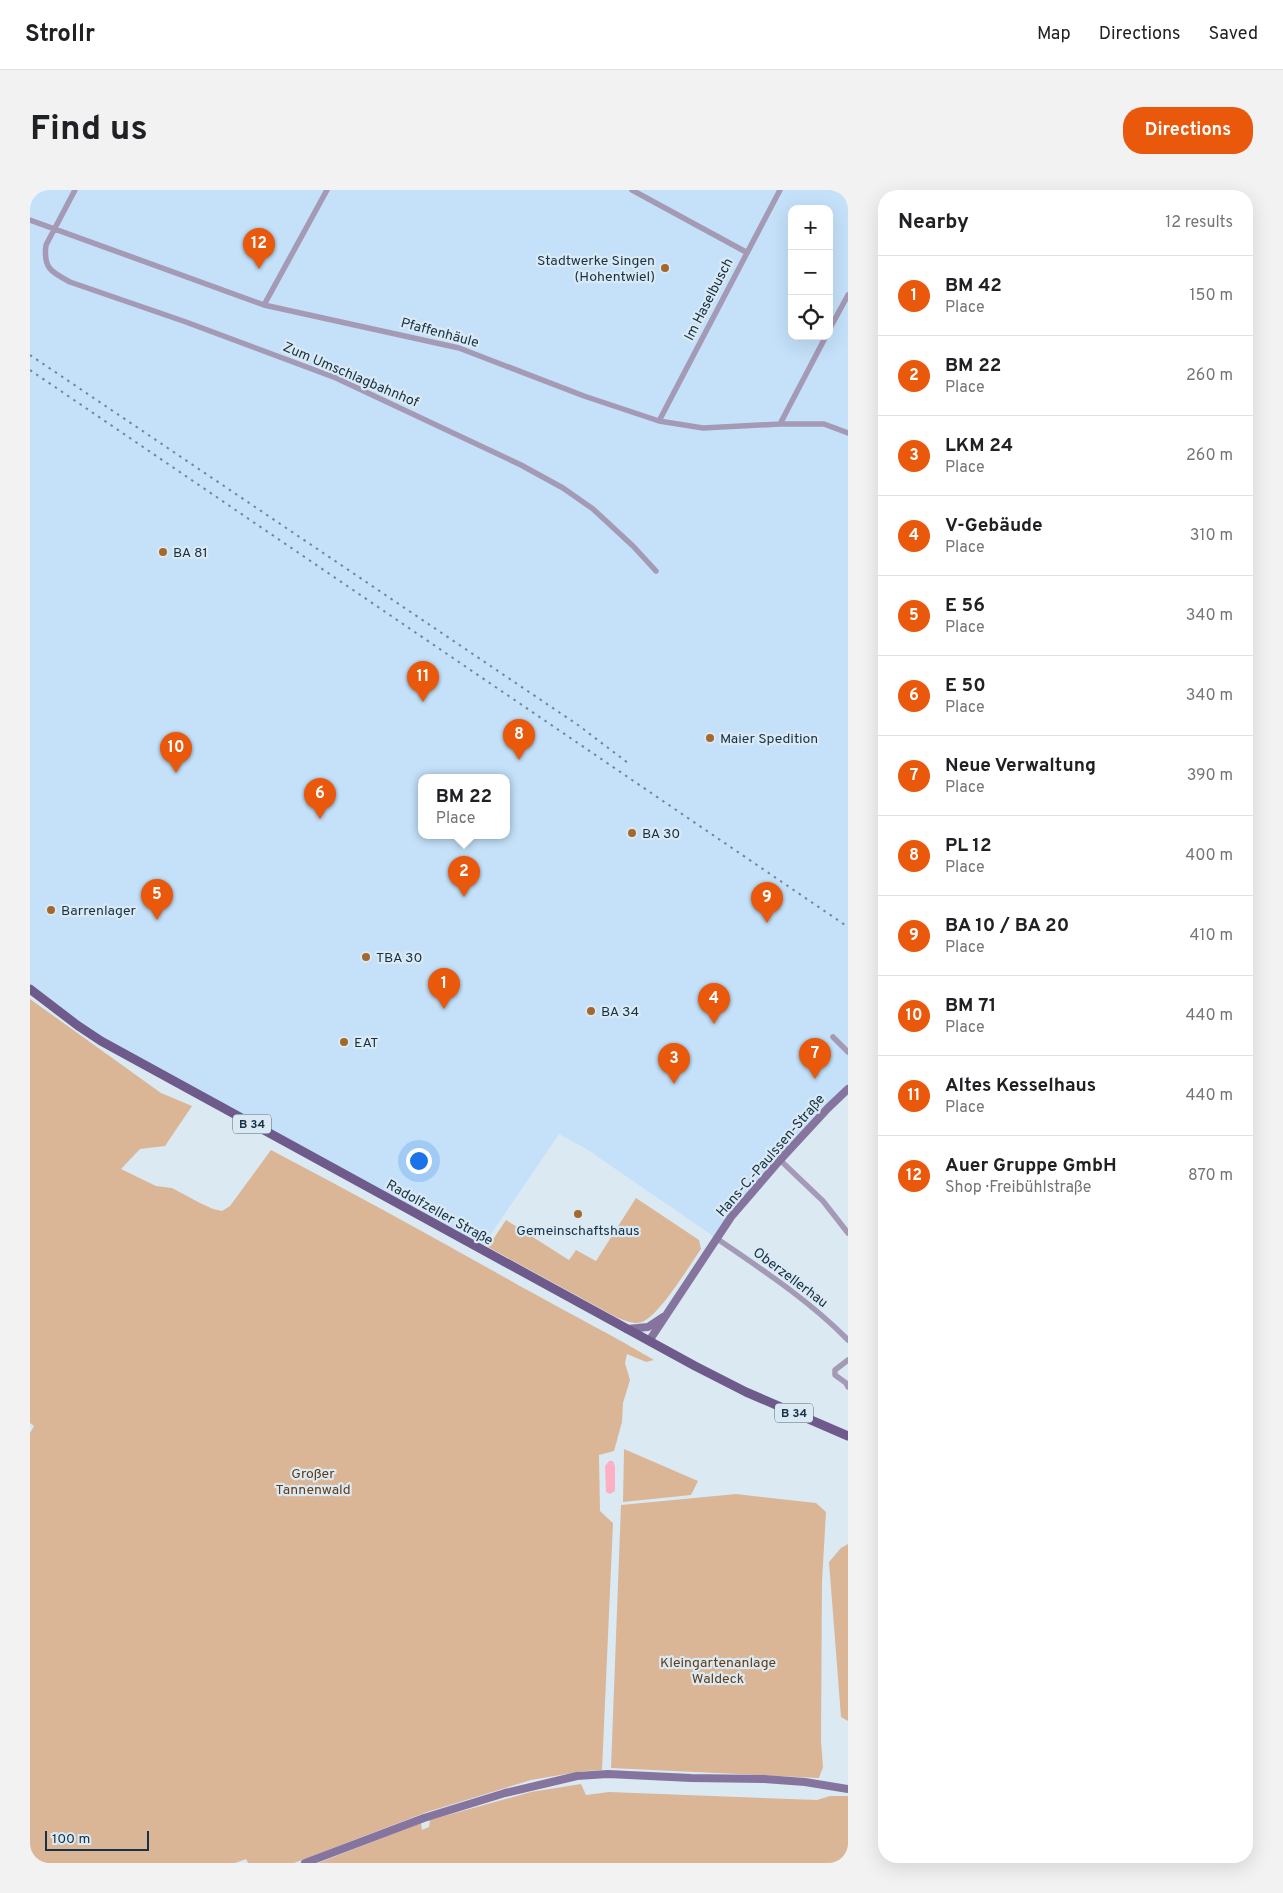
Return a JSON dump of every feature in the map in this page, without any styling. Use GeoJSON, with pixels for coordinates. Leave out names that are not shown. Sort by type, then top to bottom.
{"type":"FeatureCollection","features":[{"type":"Feature","properties":{"kind":"main road","name":"Radolfzeller Straße"},"geometry":{"type":"LineString","coordinates":[[30,989],[101,1041],[626,1329],[746,1392],[848,1436]]}},
{"type":"Feature","properties":{"kind":"main road","name":"Hans-C.-Paulssen-Straße"},"geometry":{"type":"LineString","coordinates":[[649,1341],[716,1238],[747,1196],[828,1108],[848,1089]]}},
{"type":"Feature","properties":{"kind":"main road"},"geometry":{"type":"LineString","coordinates":[[626,1329],[648,1327],[664,1316]]}},
{"type":"Feature","properties":{"kind":"main road"},"geometry":{"type":"LineString","coordinates":[[305,1863],[424,1818],[505,1793],[578,1776],[608,1774],[764,1779],[805,1782],[848,1789]]}},
{"type":"Feature","properties":{"kind":"street","name":"Zum Umschlagbahnhof"},"geometry":{"type":"LineString","coordinates":[[75,190],[46,245],[47,266],[54,274],[70,282],[186,322],[336,378],[521,465],[562,488],[593,510],[633,546],[656,571]]}},
{"type":"Feature","properties":{"kind":"street"},"geometry":{"type":"LineString","coordinates":[[264,305],[327,190]]}},
{"type":"Feature","properties":{"kind":"street"},"geometry":{"type":"LineString","coordinates":[[632,190],[746,252]]}},
{"type":"Feature","properties":{"kind":"street","name":"Im Haselbusch"},"geometry":{"type":"LineString","coordinates":[[658,420],[780,190]]}},
{"type":"Feature","properties":{"kind":"street","name":"Pfaffenhäule"},"geometry":{"type":"LineString","coordinates":[[30,220],[264,305],[459,348],[584,396],[658,420],[703,428],[824,424],[848,433]]}},
{"type":"Feature","properties":{"kind":"street"},"geometry":{"type":"LineString","coordinates":[[833,323],[848,295]]}},
{"type":"Feature","properties":{"kind":"street"},"geometry":{"type":"LineString","coordinates":[[780,424],[824,340]]}},
{"type":"Feature","properties":{"kind":"street"},"geometry":{"type":"LineString","coordinates":[[832,1037],[848,1052]]}},
{"type":"Feature","properties":{"kind":"street"},"geometry":{"type":"LineString","coordinates":[[780,1160],[823,1201],[848,1233]]}},
{"type":"Feature","properties":{"kind":"street","name":"Oberzellerhau"},"geometry":{"type":"LineString","coordinates":[[716,1238],[777,1280],[832,1324],[848,1340]]}},
{"type":"Feature","properties":{"kind":"street"},"geometry":{"type":"LineString","coordinates":[[848,1360],[836,1370],[835,1374],[848,1387]]}},
{"type":"Feature","properties":{"kind":"shaded area"},"geometry":{"type":"Polygon","coordinates":[[[30,190],[848,190],[848,1089],[716,1238],[588,1150],[559,1134],[480,1250],[101,1041],[30,989],[30,190]]]}},
{"type":"Feature","properties":{"kind":"shaded area"},"geometry":{"type":"Polygon","coordinates":[[[609,1461],[613,1461],[615,1466],[615,1491],[610,1494],[606,1492],[605,1466],[609,1461]]]}},
{"type":"Feature","properties":{"kind":"green space","name":"Großer Tannenwald"},"geometry":{"type":"Polygon","coordinates":[[[30,999],[161,1093],[192,1106],[165,1146],[140,1149],[121,1169],[156,1186],[172,1188],[213,1209],[222,1211],[230,1206],[271,1150],[402,1220],[654,1360],[646,1362],[627,1354],[625,1363],[630,1380],[623,1403],[622,1422],[614,1451],[599,1455],[600,1511],[613,1523],[602,1770],[584,1771],[531,1780],[427,1812],[294,1863],[248,1863],[246,1859],[235,1863],[30,1863],[30,1433],[34,1426],[30,1423],[30,999]]]}},
{"type":"Feature","properties":{"kind":"green space"},"geometry":{"type":"Polygon","coordinates":[[[636,1198],[699,1240],[701,1249],[682,1278],[657,1310],[649,1318],[639,1323],[632,1323],[616,1317],[488,1247],[506,1220],[569,1260],[576,1250],[596,1261],[636,1198]]]}},
{"type":"Feature","properties":{"kind":"green space"},"geometry":{"type":"Polygon","coordinates":[[[624,1449],[698,1481],[691,1495],[623,1502],[624,1449]]]}},
{"type":"Feature","properties":{"kind":"green space","name":"Kleingartenanlage Waldeck"},"geometry":{"type":"Polygon","coordinates":[[[736,1494],[816,1503],[826,1512],[822,1582],[821,1741],[823,1767],[819,1778],[611,1768],[621,1505],[736,1494]]]}},
{"type":"Feature","properties":{"kind":"green space"},"geometry":{"type":"Polygon","coordinates":[[[848,1544],[848,1721],[841,1717],[829,1562],[841,1548],[848,1544]]]}},
{"type":"Feature","properties":{"kind":"green space"},"geometry":{"type":"Polygon","coordinates":[[[581,1784],[586,1795],[609,1792],[817,1800],[830,1796],[848,1796],[848,1863],[318,1863],[421,1823],[422,1830],[429,1827],[430,1820],[531,1792],[581,1784]]]}},
{"type":"Feature","properties":{"kind":"railway"},"geometry":{"type":"LineString","coordinates":[[30,355],[578,725],[628,763]]}},
{"type":"Feature","properties":{"kind":"railway"},"geometry":{"type":"LineString","coordinates":[[30,370],[848,927]]}},
{"type":"Feature","properties":{"kind":"place","name":"Stadtwerke Singen (Hohentwiel)"},"geometry":{"type":"Point","coordinates":[665,268]}},
{"type":"Feature","properties":{"kind":"place","name":"Auer Gruppe GmbH"},"geometry":{"type":"Point","coordinates":[259,269]}},
{"type":"Feature","properties":{"kind":"place","name":"BA 81"},"geometry":{"type":"Point","coordinates":[163,552]}},
{"type":"Feature","properties":{"kind":"place","name":"Altes Kesselhaus"},"geometry":{"type":"Point","coordinates":[423,702]}},
{"type":"Feature","properties":{"kind":"place","name":"Maier Spedition"},"geometry":{"type":"Point","coordinates":[710,738]}},
{"type":"Feature","properties":{"kind":"place","name":"PL 12"},"geometry":{"type":"Point","coordinates":[519,760]}},
{"type":"Feature","properties":{"kind":"place","name":"BM 71"},"geometry":{"type":"Point","coordinates":[176,773]}},
{"type":"Feature","properties":{"kind":"place","name":"E 50"},"geometry":{"type":"Point","coordinates":[320,819]}},
{"type":"Feature","properties":{"kind":"place","name":"BA 30"},"geometry":{"type":"Point","coordinates":[632,833]}},
{"type":"Feature","properties":{"kind":"place","name":"BM 22"},"geometry":{"type":"Point","coordinates":[464,897]}},
{"type":"Feature","properties":{"kind":"place","name":"Barrenlager"},"geometry":{"type":"Point","coordinates":[51,910]}},
{"type":"Feature","properties":{"kind":"place","name":"E 56"},"geometry":{"type":"Point","coordinates":[157,920]}},
{"type":"Feature","properties":{"kind":"place","name":"BA 10 / BA 20"},"geometry":{"type":"Point","coordinates":[767,923]}},
{"type":"Feature","properties":{"kind":"place","name":"TBA 30"},"geometry":{"type":"Point","coordinates":[366,957]}},
{"type":"Feature","properties":{"kind":"place","name":"BM 42"},"geometry":{"type":"Point","coordinates":[444,1009]}},
{"type":"Feature","properties":{"kind":"place","name":"BA 34"},"geometry":{"type":"Point","coordinates":[591,1011]}},
{"type":"Feature","properties":{"kind":"place","name":"V-Gebäude"},"geometry":{"type":"Point","coordinates":[714,1024]}},
{"type":"Feature","properties":{"kind":"place","name":"EAT"},"geometry":{"type":"Point","coordinates":[344,1042]}},
{"type":"Feature","properties":{"kind":"place","name":"Neue Verwaltung"},"geometry":{"type":"Point","coordinates":[815,1079]}},
{"type":"Feature","properties":{"kind":"place","name":"LKM 24"},"geometry":{"type":"Point","coordinates":[674,1084]}},
{"type":"Feature","properties":{"kind":"place","name":"Gemeinschaftshaus"},"geometry":{"type":"Point","coordinates":[578,1214]}}]}
